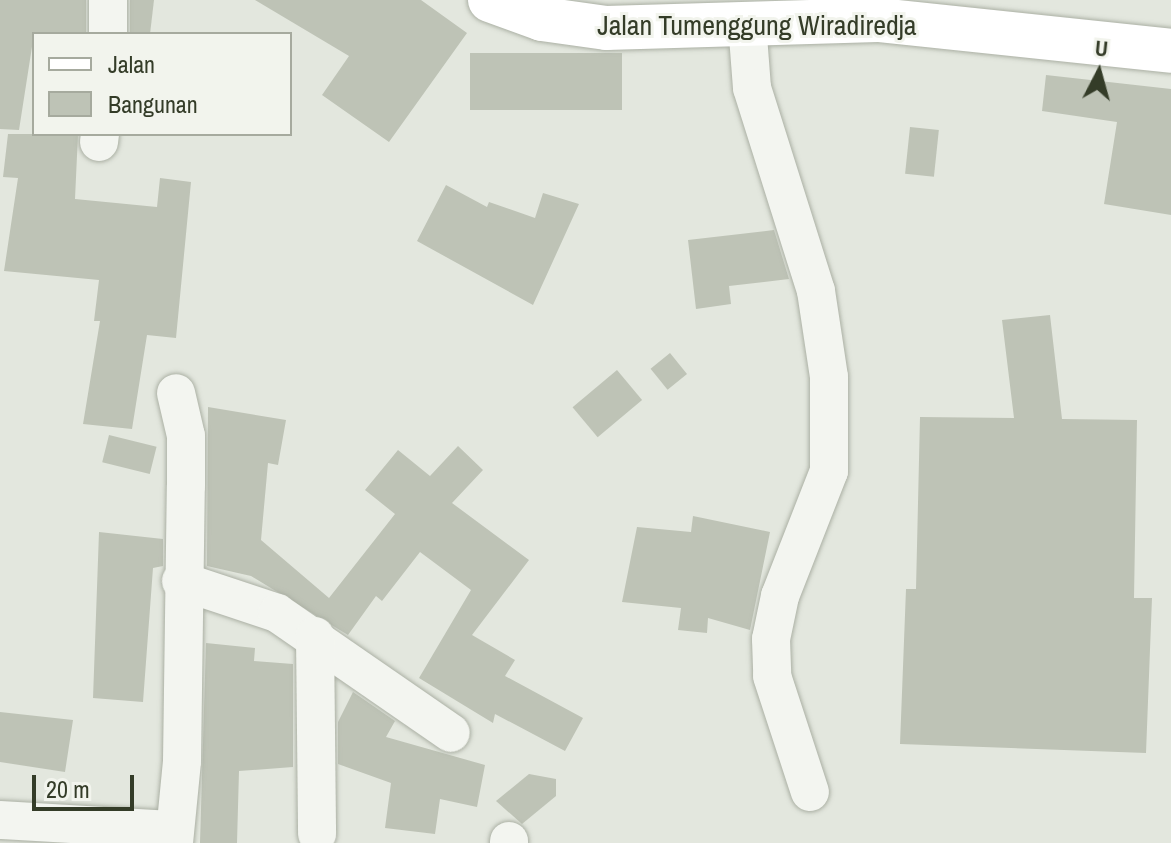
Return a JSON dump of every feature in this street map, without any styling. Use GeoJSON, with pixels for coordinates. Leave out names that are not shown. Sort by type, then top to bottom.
{"type":"FeatureCollection","features":[{"type":"Feature","properties":{"kind":"street"},"geometry":{"type":"LineString","coordinates":[[108,0],[108,32]]}},
{"type":"Feature","properties":{"kind":"street","name":"Jalan Tumenggung Wiradiredja"},"geometry":{"type":"LineString","coordinates":[[490,0],[542,19],[606,28],[727,15],[878,20],[1171,51]]}},
{"type":"Feature","properties":{"kind":"street"},"geometry":{"type":"LineString","coordinates":[[727,15],[816,291],[829,377],[829,471],[780,596],[771,639],[772,676],[810,792]]}},
{"type":"Feature","properties":{"kind":"street"},"geometry":{"type":"LineString","coordinates":[[0,820],[174,836],[182,761],[181,581],[186,436],[176,393]]}},
{"type":"Feature","properties":{"kind":"street"},"geometry":{"type":"LineString","coordinates":[[181,581],[254,603],[315,636],[451,733]]}},
{"type":"Feature","properties":{"kind":"street"},"geometry":{"type":"LineString","coordinates":[[315,636],[317,834]]}},
{"type":"Feature","properties":{"kind":"building"},"geometry":{"type":"Polygon","coordinates":[[[0,0],[86,0],[86,32],[32,32],[19,130],[0,129],[0,0]]]}},
{"type":"Feature","properties":{"kind":"building"},"geometry":{"type":"Polygon","coordinates":[[[130,0],[154,0],[150,32],[130,32],[130,0]]]}},
{"type":"Feature","properties":{"kind":"building"},"geometry":{"type":"Polygon","coordinates":[[[255,0],[421,0],[467,33],[389,142],[322,95],[349,56],[255,0]]]}},
{"type":"Feature","properties":{"kind":"building"},"geometry":{"type":"Polygon","coordinates":[[[470,53],[622,53],[622,110],[470,110],[470,53]]]}},
{"type":"Feature","properties":{"kind":"building"},"geometry":{"type":"Polygon","coordinates":[[[1046,75],[1171,89],[1171,215],[1104,204],[1117,122],[1042,111],[1046,75]]]}},
{"type":"Feature","properties":{"kind":"building"},"geometry":{"type":"Polygon","coordinates":[[[910,127],[939,130],[934,177],[905,174],[910,127]]]}},
{"type":"Feature","properties":{"kind":"building"},"geometry":{"type":"Polygon","coordinates":[[[8,134],[32,134],[78,136],[75,199],[157,207],[160,178],[191,182],[176,338],[147,335],[132,429],[83,424],[100,321],[94,321],[99,280],[4,271],[18,178],[3,177],[8,134]]]}},
{"type":"Feature","properties":{"kind":"building"},"geometry":{"type":"Polygon","coordinates":[[[446,185],[487,207],[489,202],[535,218],[543,193],[579,204],[533,305],[417,241],[446,185]]]}},
{"type":"Feature","properties":{"kind":"building"},"geometry":{"type":"Polygon","coordinates":[[[774,230],[789,279],[729,286],[731,304],[696,309],[688,240],[774,230]]]}},
{"type":"Feature","properties":{"kind":"building"},"geometry":{"type":"Polygon","coordinates":[[[1050,315],[1062,419],[1137,420],[1134,598],[1152,598],[1146,753],[900,744],[906,589],[916,589],[920,417],[1014,418],[1002,320],[1050,315]]]}},
{"type":"Feature","properties":{"kind":"building"},"geometry":{"type":"Polygon","coordinates":[[[670,353],[687,374],[668,390],[651,369],[670,353]]]}},
{"type":"Feature","properties":{"kind":"building"},"geometry":{"type":"Polygon","coordinates":[[[617,370],[642,400],[598,437],[573,407],[617,370]]]}},
{"type":"Feature","properties":{"kind":"building"},"geometry":{"type":"Polygon","coordinates":[[[208,407],[286,420],[278,465],[268,463],[261,540],[329,598],[395,514],[365,490],[398,450],[430,476],[458,446],[483,470],[452,503],[529,560],[472,635],[515,660],[505,676],[583,718],[565,751],[495,714],[493,723],[419,678],[471,590],[420,552],[382,601],[376,596],[348,635],[251,576],[207,566],[208,407]]]}},
{"type":"Feature","properties":{"kind":"building"},"geometry":{"type":"Polygon","coordinates":[[[109,435],[157,447],[150,474],[102,462],[109,435]]]}},
{"type":"Feature","properties":{"kind":"building"},"geometry":{"type":"Polygon","coordinates":[[[693,516],[770,532],[750,630],[708,618],[707,633],[678,630],[681,608],[622,602],[637,527],[691,532],[693,516]]]}},
{"type":"Feature","properties":{"kind":"building"},"geometry":{"type":"Polygon","coordinates":[[[99,532],[163,539],[163,566],[153,568],[143,702],[93,698],[99,532]]]}},
{"type":"Feature","properties":{"kind":"building"},"geometry":{"type":"Polygon","coordinates":[[[206,643],[255,648],[254,661],[293,664],[293,767],[239,771],[237,843],[200,843],[206,643]]]}},
{"type":"Feature","properties":{"kind":"building"},"geometry":{"type":"Polygon","coordinates":[[[353,692],[395,721],[386,737],[485,765],[477,807],[440,799],[435,834],[385,828],[391,783],[338,764],[338,722],[353,692]]]}},
{"type":"Feature","properties":{"kind":"building"},"geometry":{"type":"Polygon","coordinates":[[[0,712],[73,720],[65,772],[0,762],[0,712]]]}},
{"type":"Feature","properties":{"kind":"building"},"geometry":{"type":"Polygon","coordinates":[[[529,774],[556,779],[556,796],[522,824],[496,801],[529,774]]]}}]}
